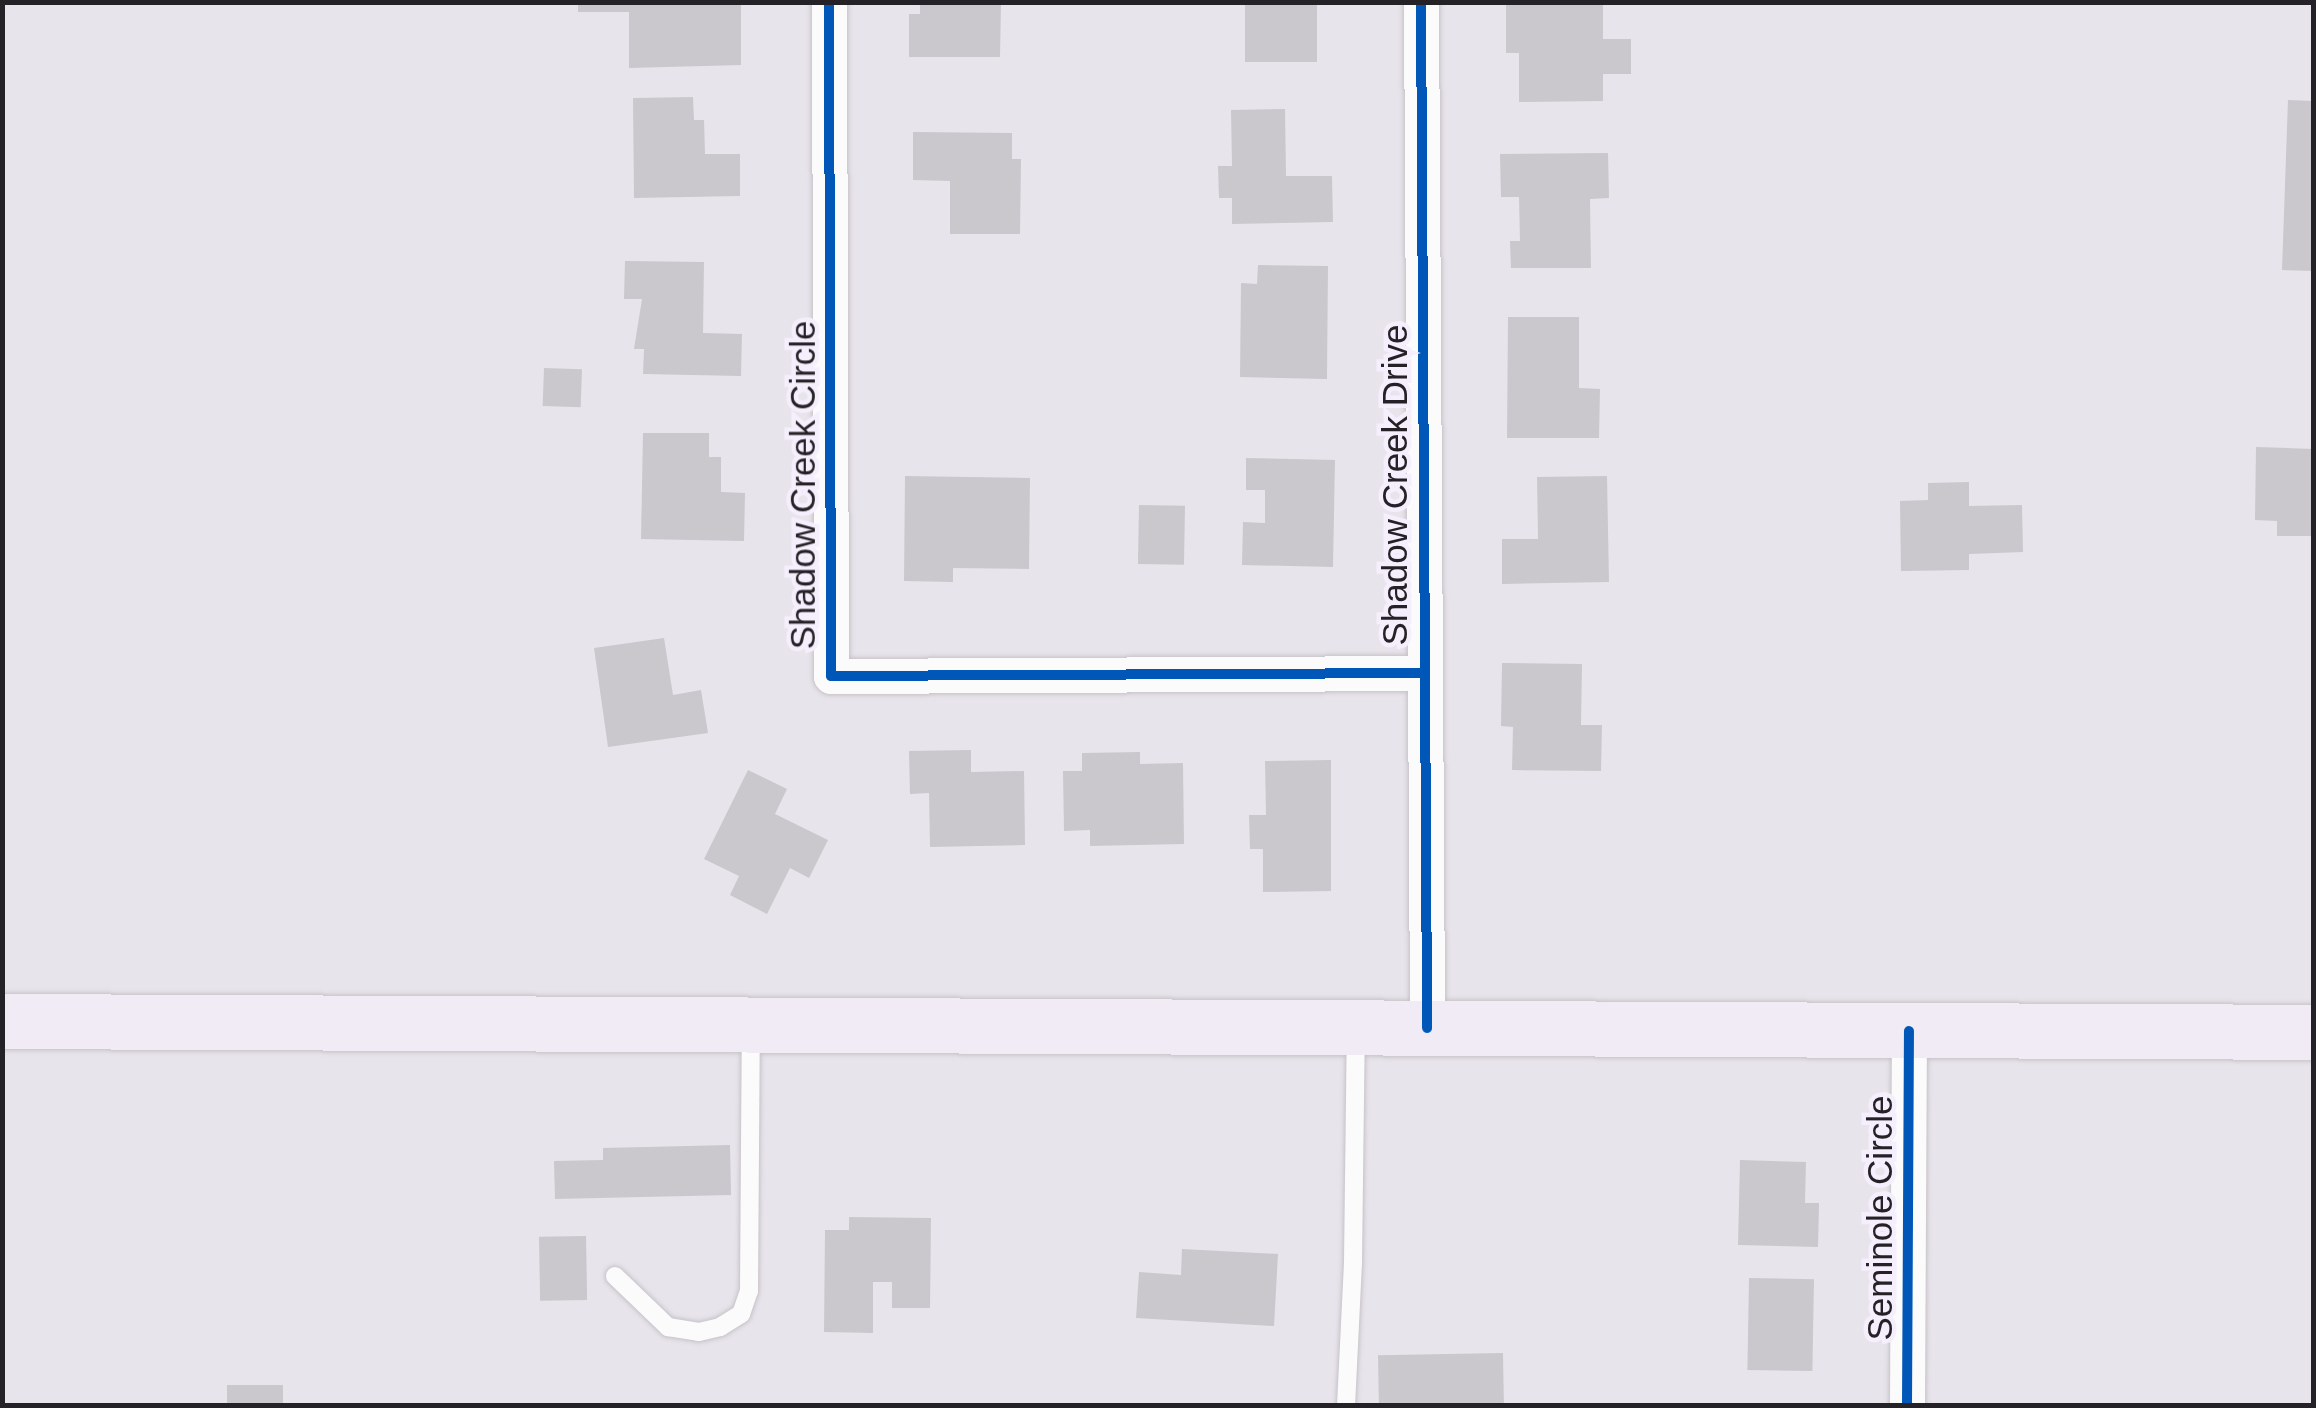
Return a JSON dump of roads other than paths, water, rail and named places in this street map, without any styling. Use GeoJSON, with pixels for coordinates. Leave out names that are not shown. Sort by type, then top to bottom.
{"type":"FeatureCollection","features":[{"type":"Feature","properties":{"kind":"main road"},"geometry":{"type":"LineString","coordinates":[[2,1021],[2314,1032]]}},
{"type":"Feature","properties":{"kind":"street","name":"Shadow Creek Circle"},"geometry":{"type":"LineString","coordinates":[[828,2],[830,676],[1422,673]]}},
{"type":"Feature","properties":{"kind":"street","name":"Shadow Creek Drive"},"geometry":{"type":"LineString","coordinates":[[1421,2],[1426,1028]]}},
{"type":"Feature","properties":{"kind":"street","name":"Seminole Circle"},"geometry":{"type":"LineString","coordinates":[[1907,1406],[1909,1031]]}},
{"type":"Feature","properties":{"kind":"lane"},"geometry":{"type":"LineString","coordinates":[[615,1276],[668,1328],[699,1332],[720,1328],[741,1314],[749,1290],[751,1024]]}},
{"type":"Feature","properties":{"kind":"lane"},"geometry":{"type":"LineString","coordinates":[[1346,1406],[1353,1262],[1356,1026]]}}]}
